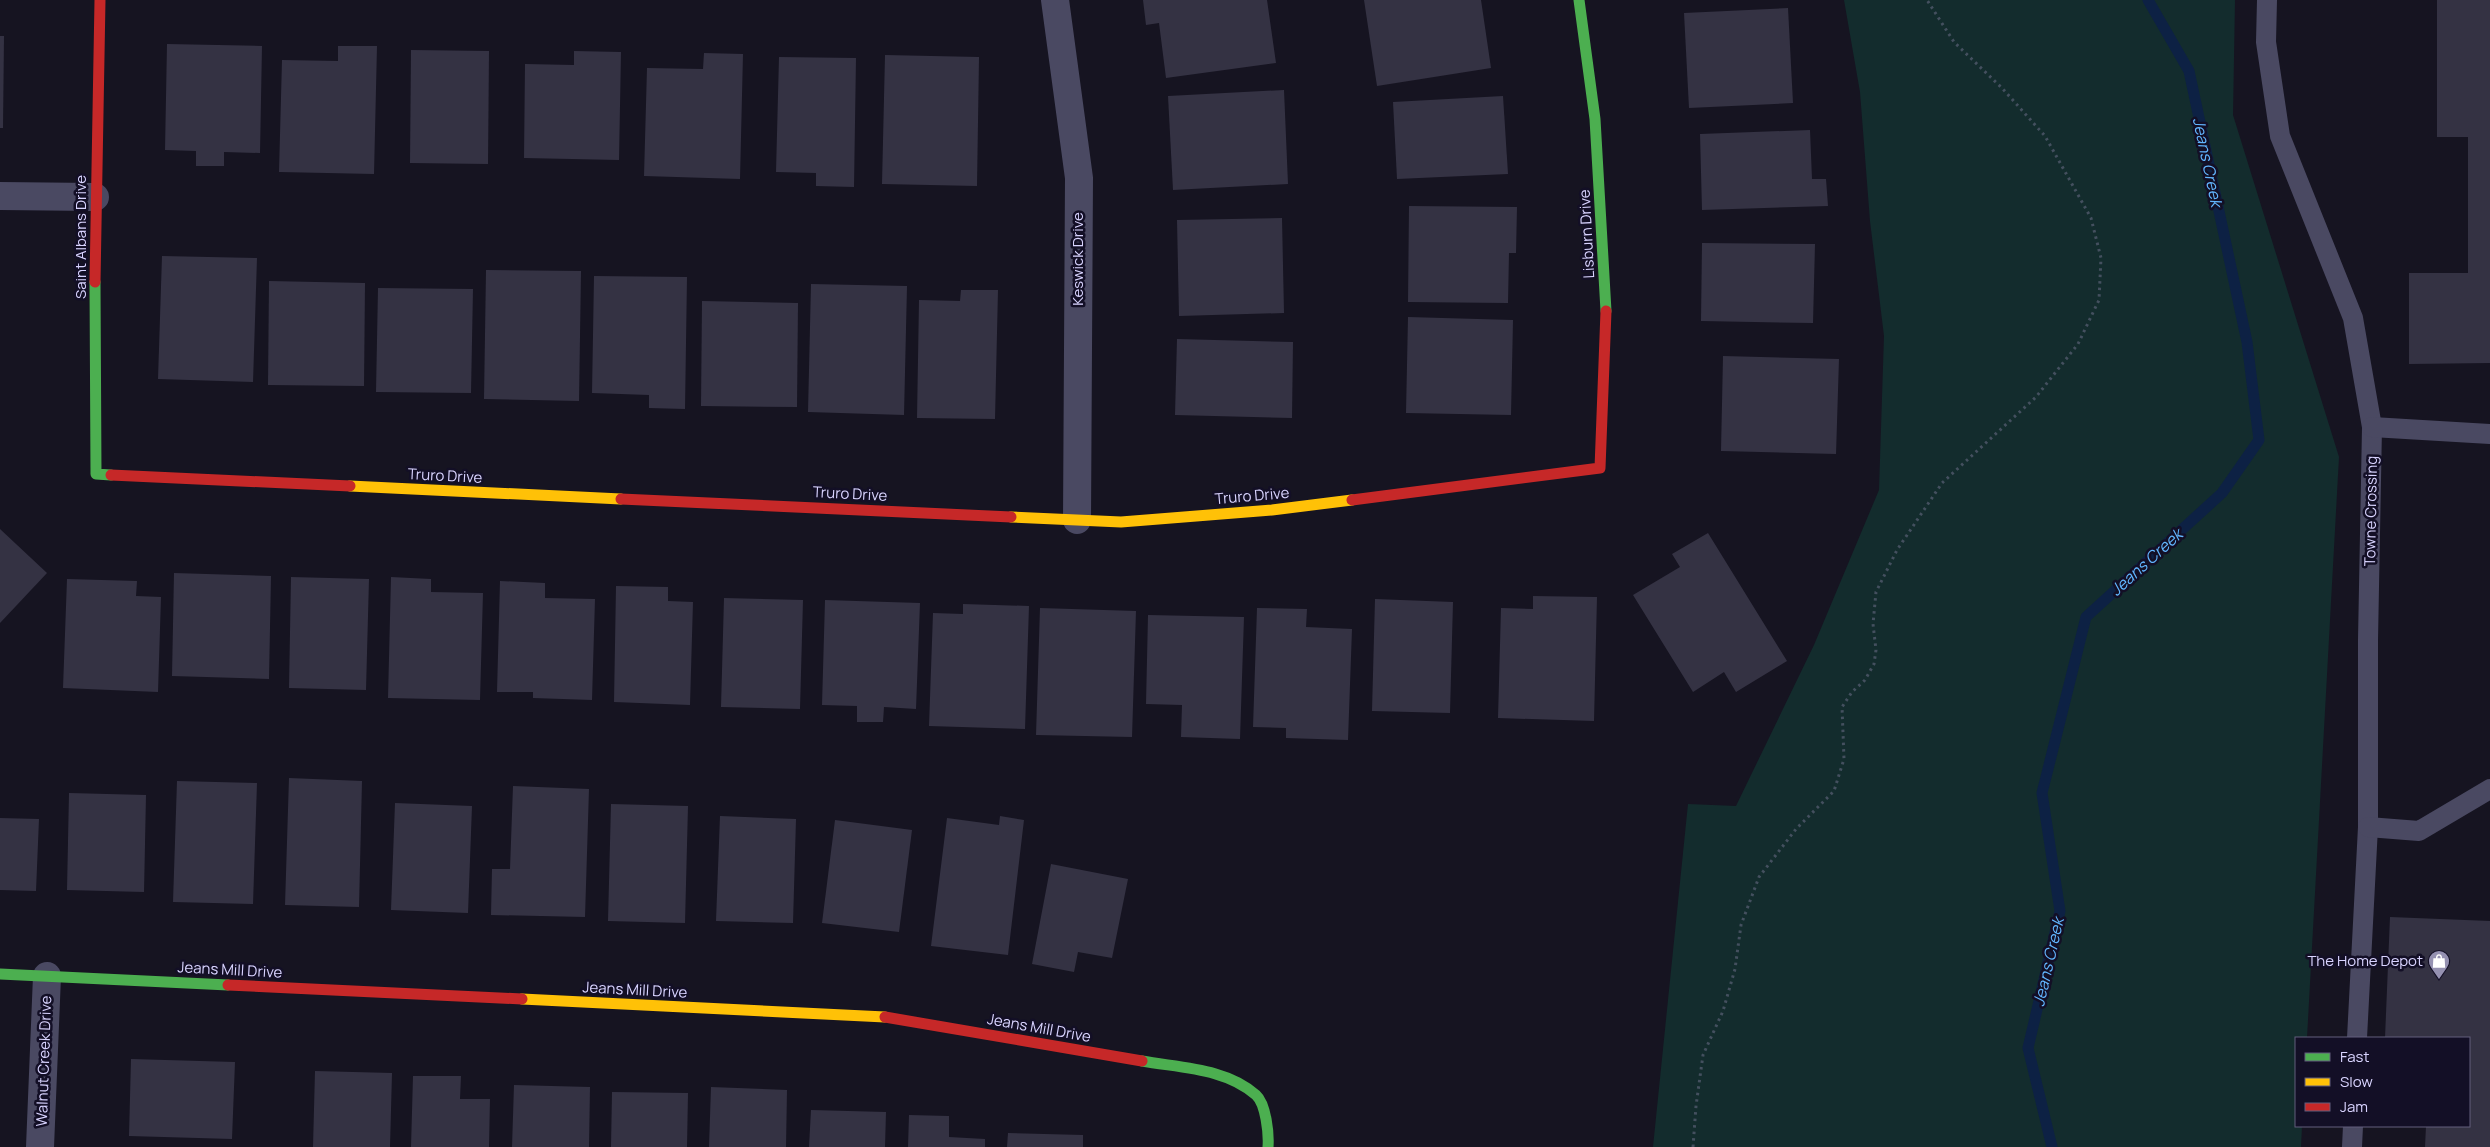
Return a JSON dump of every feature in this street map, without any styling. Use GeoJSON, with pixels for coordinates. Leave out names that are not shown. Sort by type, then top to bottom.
{"type":"FeatureCollection","features":[{"type":"Feature","properties":{"kind":"street","name":"Saint Albans Drive"},"geometry":{"type":"LineString","coordinates":[[96,474],[95,197],[100,0]]}},
{"type":"Feature","properties":{"kind":"street","name":"Keswick Drive"},"geometry":{"type":"LineString","coordinates":[[1055,0],[1079,178],[1077,520]]}},
{"type":"Feature","properties":{"kind":"street","name":"Lisburn Drive"},"geometry":{"type":"LineString","coordinates":[[1579,0],[1595,119],[1606,302],[1600,468]]}},
{"type":"Feature","properties":{"kind":"street"},"geometry":{"type":"LineString","coordinates":[[0,196],[95,197]]}},
{"type":"Feature","properties":{"kind":"street","name":"Truro Drive"},"geometry":{"type":"LineString","coordinates":[[96,474],[1121,522],[1272,510],[1600,468]]}},
{"type":"Feature","properties":{"kind":"street","name":"Jeans Mill Drive"},"geometry":{"type":"LineString","coordinates":[[0,974],[885,1017],[1224,1075],[1258,1096],[1269,1129],[1268,1147]]}},
{"type":"Feature","properties":{"kind":"street","name":"Walnut Creek Drive"},"geometry":{"type":"LineString","coordinates":[[40,1147],[47,976]]}},
{"type":"Feature","properties":{"kind":"lane","name":"Towne Crossing"},"geometry":{"type":"LineString","coordinates":[[2267,0],[2266,42],[2280,136],[2353,318],[2372,427],[2368,640],[2368,827],[2357,1037]]}},
{"type":"Feature","properties":{"kind":"lane"},"geometry":{"type":"LineString","coordinates":[[2372,427],[2490,434]]}},
{"type":"Feature","properties":{"kind":"lane"},"geometry":{"type":"LineString","coordinates":[[2368,827],[2419,831],[2490,789]]}},
{"type":"Feature","properties":{"kind":"lane"},"geometry":{"type":"LineString","coordinates":[[2352,1147],[2353,1127]]}},
{"type":"Feature","properties":{"kind":"path"},"geometry":{"type":"LineString","coordinates":[[1694,1147],[1696,1106],[1703,1055],[1723,1011],[1735,969],[1741,925],[1759,877],[1796,829],[1834,791],[1844,759],[1842,707],[1852,692],[1864,680],[1874,664],[1876,650],[1873,624],[1876,592],[1896,550],[1942,483],[2036,398],[2078,344],[2098,300],[2101,258],[2091,218],[2045,136],[2002,88],[1954,42],[1927,0]]}},
{"type":"Feature","properties":{"kind":"green space"},"geometry":{"type":"Polygon","coordinates":[[[1844,0],[2235,0],[2233,115],[2339,457],[2307,1037],[2295,1037],[2295,1127],[2302,1127],[2301,1147],[1653,1147],[1688,804],[1736,806],[1814,645],[1879,490],[1884,336],[1870,221],[1860,92],[1844,0]]]}},
{"type":"Feature","properties":{"kind":"building"},"geometry":{"type":"Polygon","coordinates":[[[1143,0],[1267,0],[1276,63],[1166,78],[1159,23],[1146,25],[1143,0]]]}},
{"type":"Feature","properties":{"kind":"building"},"geometry":{"type":"Polygon","coordinates":[[[1364,0],[1481,0],[1491,68],[1377,86],[1364,0]]]}},
{"type":"Feature","properties":{"kind":"building"},"geometry":{"type":"Polygon","coordinates":[[[2437,0],[2490,0],[2490,363],[2409,364],[2409,273],[2468,273],[2468,137],[2437,137],[2437,0]]]}},
{"type":"Feature","properties":{"kind":"building"},"geometry":{"type":"Polygon","coordinates":[[[1788,8],[1793,103],[1689,108],[1684,13],[1788,8]]]}},
{"type":"Feature","properties":{"kind":"building"},"geometry":{"type":"Polygon","coordinates":[[[0,36],[4,36],[3,128],[0,128],[0,36]]]}},
{"type":"Feature","properties":{"kind":"building"},"geometry":{"type":"Polygon","coordinates":[[[167,44],[262,46],[260,153],[224,152],[224,166],[196,166],[196,151],[165,150],[167,44]]]}},
{"type":"Feature","properties":{"kind":"building"},"geometry":{"type":"Polygon","coordinates":[[[338,46],[377,46],[374,174],[279,172],[282,60],[338,61],[338,46]]]}},
{"type":"Feature","properties":{"kind":"building"},"geometry":{"type":"Polygon","coordinates":[[[411,50],[489,51],[488,164],[410,163],[411,50]]]}},
{"type":"Feature","properties":{"kind":"building"},"geometry":{"type":"Polygon","coordinates":[[[574,51],[621,52],[619,160],[524,158],[525,64],[574,65],[574,51]]]}},
{"type":"Feature","properties":{"kind":"building"},"geometry":{"type":"Polygon","coordinates":[[[704,53],[743,54],[740,179],[644,176],[647,68],[703,69],[704,53]]]}},
{"type":"Feature","properties":{"kind":"building"},"geometry":{"type":"Polygon","coordinates":[[[885,55],[979,57],[977,186],[882,184],[885,55]]]}},
{"type":"Feature","properties":{"kind":"building"},"geometry":{"type":"Polygon","coordinates":[[[779,57],[856,58],[854,187],[816,186],[816,173],[776,172],[779,57]]]}},
{"type":"Feature","properties":{"kind":"building"},"geometry":{"type":"Polygon","coordinates":[[[1284,90],[1288,184],[1173,190],[1168,96],[1284,90]]]}},
{"type":"Feature","properties":{"kind":"building"},"geometry":{"type":"Polygon","coordinates":[[[1503,96],[1508,174],[1397,179],[1393,102],[1503,96]]]}},
{"type":"Feature","properties":{"kind":"building"},"geometry":{"type":"Polygon","coordinates":[[[1810,130],[1812,179],[1826,179],[1828,206],[1702,210],[1700,134],[1810,130]]]}},
{"type":"Feature","properties":{"kind":"building"},"geometry":{"type":"Polygon","coordinates":[[[1409,206],[1517,207],[1516,253],[1509,253],[1508,303],[1408,302],[1409,206]]]}},
{"type":"Feature","properties":{"kind":"building"},"geometry":{"type":"Polygon","coordinates":[[[1282,218],[1284,313],[1179,316],[1177,220],[1282,218]]]}},
{"type":"Feature","properties":{"kind":"building"},"geometry":{"type":"Polygon","coordinates":[[[1702,243],[1815,244],[1813,323],[1701,321],[1702,243]]]}},
{"type":"Feature","properties":{"kind":"building"},"geometry":{"type":"Polygon","coordinates":[[[162,256],[257,258],[253,382],[158,379],[162,256]]]}},
{"type":"Feature","properties":{"kind":"building"},"geometry":{"type":"Polygon","coordinates":[[[486,270],[581,271],[579,401],[484,399],[486,270]]]}},
{"type":"Feature","properties":{"kind":"building"},"geometry":{"type":"Polygon","coordinates":[[[594,276],[687,277],[685,409],[649,408],[649,395],[592,393],[594,276]]]}},
{"type":"Feature","properties":{"kind":"building"},"geometry":{"type":"Polygon","coordinates":[[[269,281],[365,283],[364,386],[268,385],[269,281]]]}},
{"type":"Feature","properties":{"kind":"building"},"geometry":{"type":"Polygon","coordinates":[[[811,284],[907,286],[904,415],[808,412],[811,284]]]}},
{"type":"Feature","properties":{"kind":"building"},"geometry":{"type":"Polygon","coordinates":[[[378,288],[473,289],[471,393],[376,392],[378,288]]]}},
{"type":"Feature","properties":{"kind":"building"},"geometry":{"type":"Polygon","coordinates":[[[961,290],[998,290],[995,419],[917,418],[919,300],[960,301],[961,290]]]}},
{"type":"Feature","properties":{"kind":"building"},"geometry":{"type":"Polygon","coordinates":[[[702,301],[798,303],[797,407],[701,406],[702,301]]]}},
{"type":"Feature","properties":{"kind":"building"},"geometry":{"type":"Polygon","coordinates":[[[1408,317],[1513,320],[1511,415],[1406,413],[1408,317]]]}},
{"type":"Feature","properties":{"kind":"building"},"geometry":{"type":"Polygon","coordinates":[[[1177,339],[1293,342],[1292,418],[1175,415],[1177,339]]]}},
{"type":"Feature","properties":{"kind":"building"},"geometry":{"type":"Polygon","coordinates":[[[1723,356],[1839,359],[1836,454],[1721,451],[1723,356]]]}},
{"type":"Feature","properties":{"kind":"building"},"geometry":{"type":"Polygon","coordinates":[[[0,529],[47,573],[0,623],[0,529]]]}},
{"type":"Feature","properties":{"kind":"building"},"geometry":{"type":"Polygon","coordinates":[[[1708,533],[1787,661],[1736,692],[1724,672],[1693,692],[1633,595],[1680,567],[1672,554],[1708,533]]]}},
{"type":"Feature","properties":{"kind":"building"},"geometry":{"type":"Polygon","coordinates":[[[174,573],[271,576],[269,679],[172,676],[174,573]]]}},
{"type":"Feature","properties":{"kind":"building"},"geometry":{"type":"Polygon","coordinates":[[[291,577],[369,579],[366,690],[289,688],[291,577]]]}},
{"type":"Feature","properties":{"kind":"building"},"geometry":{"type":"Polygon","coordinates":[[[391,577],[431,579],[431,592],[483,593],[480,700],[388,698],[391,577]]]}},
{"type":"Feature","properties":{"kind":"building"},"geometry":{"type":"Polygon","coordinates":[[[67,579],[137,581],[136,596],[161,597],[158,692],[63,688],[67,579]]]}},
{"type":"Feature","properties":{"kind":"building"},"geometry":{"type":"Polygon","coordinates":[[[500,581],[545,583],[545,598],[595,599],[592,700],[533,698],[533,692],[497,692],[500,581]]]}},
{"type":"Feature","properties":{"kind":"building"},"geometry":{"type":"Polygon","coordinates":[[[616,586],[668,587],[668,601],[693,602],[690,705],[614,702],[616,586]]]}},
{"type":"Feature","properties":{"kind":"building"},"geometry":{"type":"Polygon","coordinates":[[[1533,596],[1597,597],[1594,721],[1498,718],[1501,608],[1533,609],[1533,596]]]}},
{"type":"Feature","properties":{"kind":"building"},"geometry":{"type":"Polygon","coordinates":[[[724,598],[803,600],[800,709],[721,707],[724,598]]]}},
{"type":"Feature","properties":{"kind":"building"},"geometry":{"type":"Polygon","coordinates":[[[1375,599],[1453,602],[1450,713],[1372,711],[1375,599]]]}},
{"type":"Feature","properties":{"kind":"building"},"geometry":{"type":"Polygon","coordinates":[[[825,600],[920,603],[916,709],[884,707],[883,722],[857,722],[857,706],[822,705],[825,600]]]}},
{"type":"Feature","properties":{"kind":"building"},"geometry":{"type":"Polygon","coordinates":[[[963,604],[1029,606],[1025,729],[929,726],[933,613],[963,614],[963,604]]]}},
{"type":"Feature","properties":{"kind":"building"},"geometry":{"type":"Polygon","coordinates":[[[1040,608],[1136,611],[1132,737],[1036,735],[1040,608]]]}},
{"type":"Feature","properties":{"kind":"building"},"geometry":{"type":"Polygon","coordinates":[[[1257,608],[1307,609],[1306,627],[1352,629],[1348,740],[1286,738],[1286,728],[1253,727],[1257,608]]]}},
{"type":"Feature","properties":{"kind":"building"},"geometry":{"type":"Polygon","coordinates":[[[1148,615],[1244,617],[1240,739],[1181,737],[1182,705],[1146,704],[1148,615]]]}},
{"type":"Feature","properties":{"kind":"building"},"geometry":{"type":"Polygon","coordinates":[[[289,778],[362,781],[359,907],[285,905],[289,778]]]}},
{"type":"Feature","properties":{"kind":"building"},"geometry":{"type":"Polygon","coordinates":[[[177,781],[257,783],[253,904],[173,902],[177,781]]]}},
{"type":"Feature","properties":{"kind":"building"},"geometry":{"type":"Polygon","coordinates":[[[513,786],[589,789],[585,917],[491,915],[492,869],[510,869],[513,786]]]}},
{"type":"Feature","properties":{"kind":"building"},"geometry":{"type":"Polygon","coordinates":[[[69,793],[146,795],[144,892],[67,890],[69,793]]]}},
{"type":"Feature","properties":{"kind":"building"},"geometry":{"type":"Polygon","coordinates":[[[395,803],[472,806],[468,913],[391,910],[395,803]]]}},
{"type":"Feature","properties":{"kind":"building"},"geometry":{"type":"Polygon","coordinates":[[[611,804],[688,806],[685,923],[608,921],[611,804]]]}},
{"type":"Feature","properties":{"kind":"building"},"geometry":{"type":"Polygon","coordinates":[[[720,816],[796,819],[793,923],[716,921],[720,816]]]}},
{"type":"Feature","properties":{"kind":"building"},"geometry":{"type":"Polygon","coordinates":[[[1000,816],[1024,820],[1008,955],[931,946],[947,818],[999,825],[1000,816]]]}},
{"type":"Feature","properties":{"kind":"building"},"geometry":{"type":"Polygon","coordinates":[[[0,818],[39,819],[36,891],[0,890],[0,818]]]}},
{"type":"Feature","properties":{"kind":"building"},"geometry":{"type":"Polygon","coordinates":[[[835,820],[912,830],[899,932],[822,923],[835,820]]]}},
{"type":"Feature","properties":{"kind":"building"},"geometry":{"type":"Polygon","coordinates":[[[1051,864],[1128,879],[1112,958],[1078,952],[1074,972],[1032,964],[1051,864]]]}},
{"type":"Feature","properties":{"kind":"building","name":"The Home Depot"},"geometry":{"type":"Polygon","coordinates":[[[2390,917],[2490,921],[2490,1147],[2425,1147],[2426,1127],[2470,1127],[2470,1037],[2385,1037],[2390,917]]]}},
{"type":"Feature","properties":{"kind":"building"},"geometry":{"type":"Polygon","coordinates":[[[131,1059],[235,1062],[232,1139],[129,1136],[131,1059]]]}},
{"type":"Feature","properties":{"kind":"building"},"geometry":{"type":"Polygon","coordinates":[[[315,1071],[392,1073],[390,1147],[313,1147],[315,1071]]]}},
{"type":"Feature","properties":{"kind":"building"},"geometry":{"type":"Polygon","coordinates":[[[413,1076],[461,1076],[460,1099],[490,1099],[489,1147],[411,1147],[413,1076]]]}},
{"type":"Feature","properties":{"kind":"building"},"geometry":{"type":"Polygon","coordinates":[[[514,1085],[590,1087],[589,1147],[512,1147],[514,1085]]]}},
{"type":"Feature","properties":{"kind":"building"},"geometry":{"type":"Polygon","coordinates":[[[711,1087],[787,1090],[786,1147],[709,1147],[711,1087]]]}},
{"type":"Feature","properties":{"kind":"building"},"geometry":{"type":"Polygon","coordinates":[[[612,1092],[688,1093],[687,1147],[611,1147],[612,1092]]]}},
{"type":"Feature","properties":{"kind":"building"},"geometry":{"type":"Polygon","coordinates":[[[811,1110],[886,1112],[885,1147],[809,1147],[811,1110]]]}},
{"type":"Feature","properties":{"kind":"building"},"geometry":{"type":"Polygon","coordinates":[[[909,1115],[949,1116],[949,1137],[985,1139],[985,1147],[908,1147],[909,1115]]]}},
{"type":"Feature","properties":{"kind":"building"},"geometry":{"type":"Polygon","coordinates":[[[1008,1133],[1083,1135],[1083,1147],[1007,1147],[1008,1133]]]}},
{"type":"Feature","properties":{"kind":"waterway","name":"Jeans Creek"},"geometry":{"type":"LineString","coordinates":[[2052,1147],[2028,1048],[2060,911],[2042,793],[2086,617],[2222,493],[2259,440],[2247,342],[2189,71],[2148,0]]}},
{"type":"Feature","properties":{"kind":"traffic: fast"},"geometry":{"type":"LineString","coordinates":[[1579,0],[1595,119],[1606,311]]}},
{"type":"Feature","properties":{"kind":"traffic: fast"},"geometry":{"type":"LineString","coordinates":[[95,282],[96,474],[111,475]]}},
{"type":"Feature","properties":{"kind":"traffic: fast"},"geometry":{"type":"LineString","coordinates":[[0,974],[228,985]]}},
{"type":"Feature","properties":{"kind":"traffic: fast"},"geometry":{"type":"LineString","coordinates":[[1142,1061],[1202,1070],[1231,1079],[1244,1086],[1256,1095],[1262,1105],[1267,1127],[1268,1147]]}},
{"type":"Feature","properties":{"kind":"traffic: slow"},"geometry":{"type":"LineString","coordinates":[[350,486],[621,499]]}},
{"type":"Feature","properties":{"kind":"traffic: slow"},"geometry":{"type":"LineString","coordinates":[[1011,517],[1121,522],[1272,510],[1352,500]]}},
{"type":"Feature","properties":{"kind":"traffic: slow"},"geometry":{"type":"LineString","coordinates":[[522,999],[885,1017]]}},
{"type":"Feature","properties":{"kind":"traffic: jam"},"geometry":{"type":"LineString","coordinates":[[95,282],[100,0]]}},
{"type":"Feature","properties":{"kind":"traffic: jam"},"geometry":{"type":"LineString","coordinates":[[1352,500],[1600,468],[1606,311]]}},
{"type":"Feature","properties":{"kind":"traffic: jam"},"geometry":{"type":"LineString","coordinates":[[111,475],[350,486]]}},
{"type":"Feature","properties":{"kind":"traffic: jam"},"geometry":{"type":"LineString","coordinates":[[621,499],[1011,517]]}},
{"type":"Feature","properties":{"kind":"traffic: jam"},"geometry":{"type":"LineString","coordinates":[[228,985],[522,999]]}},
{"type":"Feature","properties":{"kind":"traffic: jam"},"geometry":{"type":"LineString","coordinates":[[885,1017],[1142,1061]]}},
{"type":"Feature","properties":{"kind":"place","name":"The Home Depot"},"geometry":{"type":"Point","coordinates":[2439,980]}}]}
